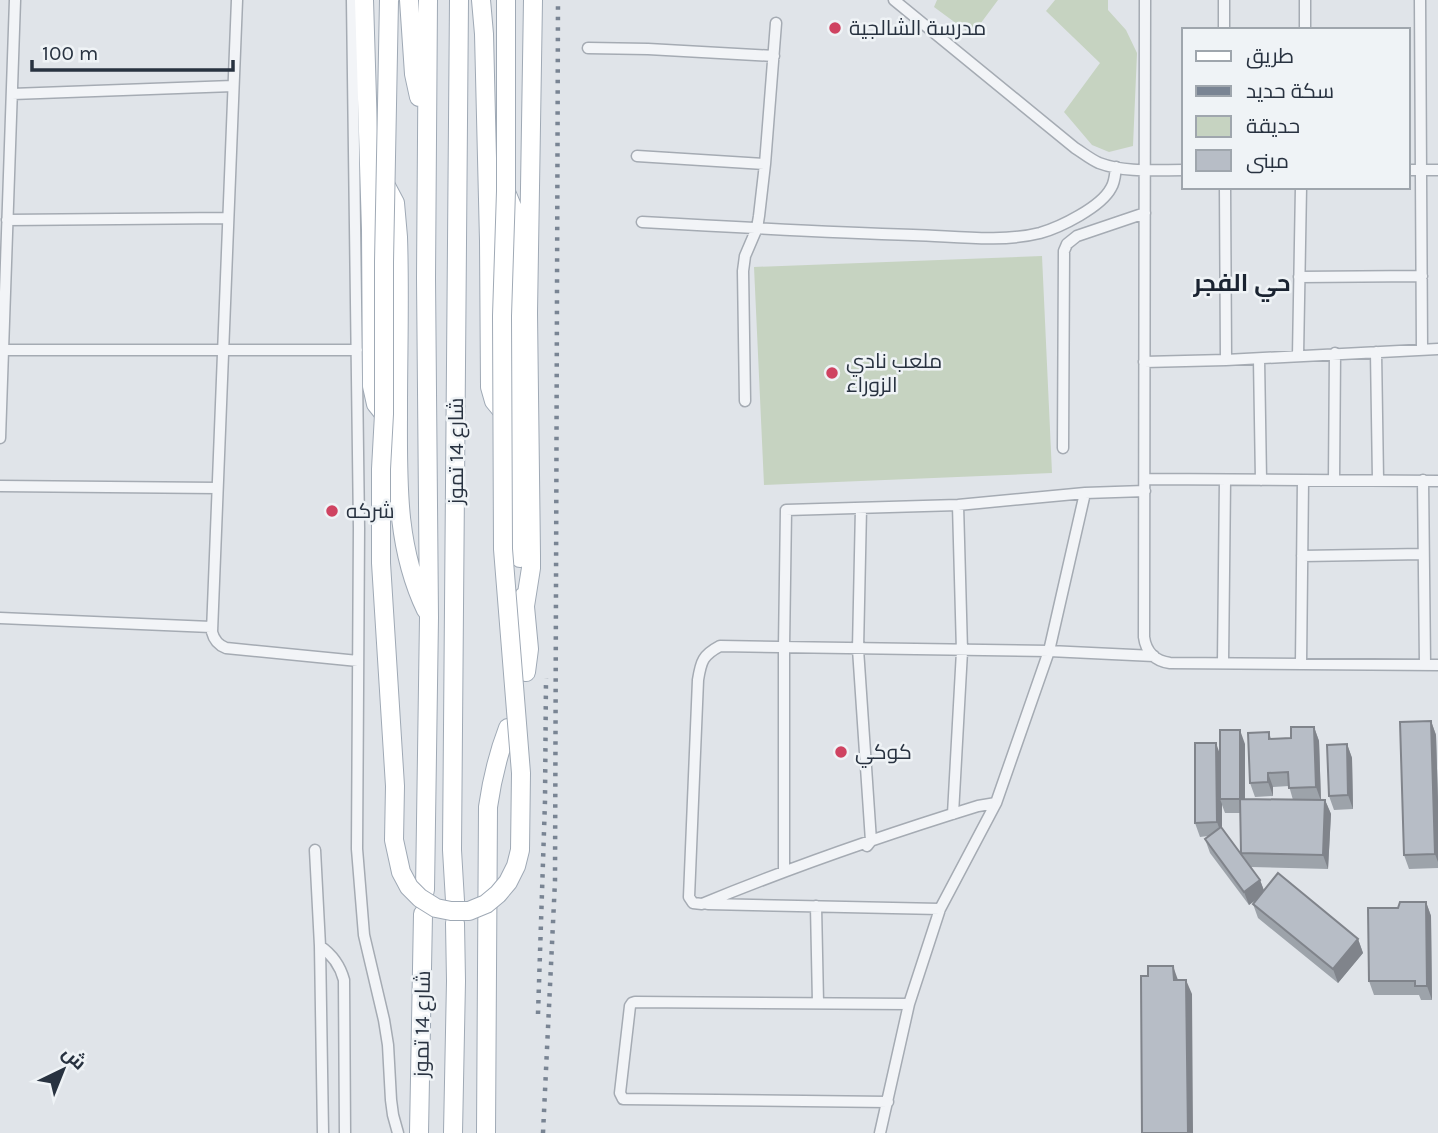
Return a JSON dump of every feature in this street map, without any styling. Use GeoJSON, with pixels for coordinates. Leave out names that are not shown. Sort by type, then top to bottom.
{"type":"FeatureCollection","features":[{"type":"Feature","properties":{"kind":"main road"},"geometry":{"type":"LineString","coordinates":[[364,0],[371,230],[372,386],[376,404],[384,414]]}},
{"type":"Feature","properties":{"kind":"main road"},"geometry":{"type":"LineString","coordinates":[[389,0],[381,563],[395,786],[394,840],[409,887],[436,908],[451,911],[470,911],[486,904],[498,894],[508,883],[520,850],[521,773],[503,549],[502,317],[506,191],[506,0]]}},
{"type":"Feature","properties":{"kind":"main road"},"geometry":{"type":"LineString","coordinates":[[409,0],[414,74],[426,119]]}},
{"type":"Feature","properties":{"kind":"main road","name":"شارع 14 تموز"},"geometry":{"type":"LineString","coordinates":[[425,891],[429,617],[426,278],[428,0]]}},
{"type":"Feature","properties":{"kind":"main road","name":"شارع 14 تموز"},"geometry":{"type":"LineString","coordinates":[[455,901],[452,850],[459,0]]}},
{"type":"Feature","properties":{"kind":"main road"},"geometry":{"type":"LineString","coordinates":[[481,0],[489,241],[490,387],[494,401],[503,412]]}},
{"type":"Feature","properties":{"kind":"main road"},"geometry":{"type":"LineString","coordinates":[[525,606],[531,568],[528,313],[533,0]]}},
{"type":"Feature","properties":{"kind":"main road"},"geometry":{"type":"LineString","coordinates":[[386,186],[395,203],[398,237],[398,474],[401,526],[408,566],[429,617]]}},
{"type":"Feature","properties":{"kind":"main road"},"geometry":{"type":"LineString","coordinates":[[506,191],[516,227],[516,485],[529,649],[526,673]]}},
{"type":"Feature","properties":{"kind":"main road"},"geometry":{"type":"LineString","coordinates":[[486,1133],[488,807],[498,754],[508,728]]}},
{"type":"Feature","properties":{"kind":"main road","name":"شارع 14 تموز"},"geometry":{"type":"LineString","coordinates":[[419,1133],[423,914]]}},
{"type":"Feature","properties":{"kind":"main road","name":"شارع 14 تموز"},"geometry":{"type":"LineString","coordinates":[[453,1133],[456,981],[454,923]]}},
{"type":"Feature","properties":{"kind":"street"},"geometry":{"type":"LineString","coordinates":[[0,438],[15,0]]}},
{"type":"Feature","properties":{"kind":"street"},"geometry":{"type":"LineString","coordinates":[[237,0],[212,627],[215,641],[226,648],[358,661]]}},
{"type":"Feature","properties":{"kind":"street"},"geometry":{"type":"LineString","coordinates":[[352,0],[357,349],[358,849],[362,923],[384,1020],[392,1108],[398,1133]]}},
{"type":"Feature","properties":{"kind":"street"},"geometry":{"type":"LineString","coordinates":[[894,0],[1075,148],[1100,163],[1145,170],[1182,170]]}},
{"type":"Feature","properties":{"kind":"street"},"geometry":{"type":"LineString","coordinates":[[1145,0],[1144,637],[1147,648],[1161,661],[1170,663],[1438,664]]}},
{"type":"Feature","properties":{"kind":"street"},"geometry":{"type":"LineString","coordinates":[[1224,0],[1224,28]]}},
{"type":"Feature","properties":{"kind":"street"},"geometry":{"type":"LineString","coordinates":[[1305,0],[1305,28]]}},
{"type":"Feature","properties":{"kind":"street"},"geometry":{"type":"LineString","coordinates":[[1420,0],[1422,349]]}},
{"type":"Feature","properties":{"kind":"street"},"geometry":{"type":"LineString","coordinates":[[745,401],[743,271],[745,256],[757,228],[776,23]]}},
{"type":"Feature","properties":{"kind":"street"},"geometry":{"type":"LineString","coordinates":[[588,48],[774,56]]}},
{"type":"Feature","properties":{"kind":"street"},"geometry":{"type":"LineString","coordinates":[[12,94],[233,86]]}},
{"type":"Feature","properties":{"kind":"street"},"geometry":{"type":"LineString","coordinates":[[638,156],[765,164]]}},
{"type":"Feature","properties":{"kind":"street"},"geometry":{"type":"LineString","coordinates":[[642,222],[984,237],[1023,236],[1054,228],[1104,198],[1115,180],[1116,167]]}},
{"type":"Feature","properties":{"kind":"street"},"geometry":{"type":"LineString","coordinates":[[1410,170],[1438,170]]}},
{"type":"Feature","properties":{"kind":"street"},"geometry":{"type":"LineString","coordinates":[[1225,189],[1226,360]]}},
{"type":"Feature","properties":{"kind":"street"},"geometry":{"type":"LineString","coordinates":[[1298,356],[1301,189]]}},
{"type":"Feature","properties":{"kind":"street"},"geometry":{"type":"LineString","coordinates":[[1063,448],[1064,251],[1067,244],[1077,236],[1146,213]]}},
{"type":"Feature","properties":{"kind":"street"},"geometry":{"type":"LineString","coordinates":[[7,220],[228,218]]}},
{"type":"Feature","properties":{"kind":"street"},"geometry":{"type":"LineString","coordinates":[[1299,277],[1422,276]]}},
{"type":"Feature","properties":{"kind":"street"},"geometry":{"type":"LineString","coordinates":[[1,350],[357,349]]}},
{"type":"Feature","properties":{"kind":"street"},"geometry":{"type":"LineString","coordinates":[[1144,362],[1438,349]]}},
{"type":"Feature","properties":{"kind":"street"},"geometry":{"type":"LineString","coordinates":[[1376,352],[1378,481]]}},
{"type":"Feature","properties":{"kind":"street"},"geometry":{"type":"LineString","coordinates":[[1334,480],[1335,354]]}},
{"type":"Feature","properties":{"kind":"street"},"geometry":{"type":"LineString","coordinates":[[1259,359],[1261,480]]}},
{"type":"Feature","properties":{"kind":"street"},"geometry":{"type":"LineString","coordinates":[[1223,663],[1225,480]]}},
{"type":"Feature","properties":{"kind":"street"},"geometry":{"type":"LineString","coordinates":[[784,870],[786,510],[958,505],[1085,494],[1145,485],[1225,480],[1438,481]]}},
{"type":"Feature","properties":{"kind":"street"},"geometry":{"type":"LineString","coordinates":[[1301,664],[1303,480]]}},
{"type":"Feature","properties":{"kind":"street"},"geometry":{"type":"LineString","coordinates":[[1423,481],[1425,664]]}},
{"type":"Feature","properties":{"kind":"street"},"geometry":{"type":"LineString","coordinates":[[0,486],[217,488]]}},
{"type":"Feature","properties":{"kind":"street"},"geometry":{"type":"LineString","coordinates":[[880,1133],[909,1004],[940,909],[996,803],[1049,652],[1085,494]]}},
{"type":"Feature","properties":{"kind":"street"},"geometry":{"type":"LineString","coordinates":[[953,814],[962,651],[958,505]]}},
{"type":"Feature","properties":{"kind":"street"},"geometry":{"type":"LineString","coordinates":[[861,508],[858,649],[868,844]]}},
{"type":"Feature","properties":{"kind":"street"},"geometry":{"type":"LineString","coordinates":[[1302,556],[1423,554]]}},
{"type":"Feature","properties":{"kind":"street"},"geometry":{"type":"LineString","coordinates":[[0,618],[212,627]]}},
{"type":"Feature","properties":{"kind":"street"},"geometry":{"type":"LineString","coordinates":[[940,909],[693,903],[690,897],[698,680],[700,666],[707,653],[720,646],[1154,656]]}},
{"type":"Feature","properties":{"kind":"street"},"geometry":{"type":"LineString","coordinates":[[702,904],[784,870],[978,806],[996,803]]}},
{"type":"Feature","properties":{"kind":"street"},"geometry":{"type":"LineString","coordinates":[[315,850],[320,946],[323,1133]]}},
{"type":"Feature","properties":{"kind":"street"},"geometry":{"type":"LineString","coordinates":[[816,906],[818,1003]]}},
{"type":"Feature","properties":{"kind":"street"},"geometry":{"type":"LineString","coordinates":[[320,946],[336,960],[344,980],[345,1133]]}},
{"type":"Feature","properties":{"kind":"street"},"geometry":{"type":"LineString","coordinates":[[888,1102],[625,1099],[620,1093],[630,1006],[633,1003],[909,1004]]}},
{"type":"Feature","properties":{"kind":"green space"},"geometry":{"type":"Polygon","coordinates":[[[937,0],[998,0],[972,35],[934,7],[937,0]]]}},
{"type":"Feature","properties":{"kind":"green space"},"geometry":{"type":"Polygon","coordinates":[[[1055,0],[1108,0],[1108,10],[1126,30],[1137,53],[1133,146],[1109,152],[1092,145],[1064,112],[1100,63],[1046,11],[1055,0]]]}},
{"type":"Feature","properties":{"kind":"green space"},"geometry":{"type":"Polygon","coordinates":[[[1042,256],[1052,473],[764,485],[754,267],[1042,256]]]}},
{"type":"Feature","properties":{"kind":"building"},"geometry":{"type":"Polygon","coordinates":[[[1431,721],[1435,854],[1404,855],[1400,722],[1431,721]]]}},
{"type":"Feature","properties":{"kind":"building"},"geometry":{"type":"Polygon","coordinates":[[[1291,727],[1314,727],[1316,787],[1289,788],[1288,772],[1268,773],[1268,782],[1250,783],[1248,733],[1269,732],[1269,739],[1291,738],[1291,727]]]}},
{"type":"Feature","properties":{"kind":"building"},"geometry":{"type":"Polygon","coordinates":[[[1220,730],[1240,730],[1240,799],[1220,799],[1220,730]]]}},
{"type":"Feature","properties":{"kind":"building"},"geometry":{"type":"Polygon","coordinates":[[[1195,743],[1216,743],[1217,822],[1195,823],[1195,743]]]}},
{"type":"Feature","properties":{"kind":"building"},"geometry":{"type":"Polygon","coordinates":[[[1347,744],[1348,795],[1329,796],[1327,745],[1347,744]]]}},
{"type":"Feature","properties":{"kind":"building"},"geometry":{"type":"Polygon","coordinates":[[[1240,799],[1325,800],[1323,855],[1241,853],[1240,799]]]}},
{"type":"Feature","properties":{"kind":"building"},"geometry":{"type":"Polygon","coordinates":[[[1221,827],[1260,880],[1244,892],[1205,839],[1221,827]]]}},
{"type":"Feature","properties":{"kind":"building"},"geometry":{"type":"Polygon","coordinates":[[[1278,873],[1358,939],[1333,969],[1253,904],[1278,873]]]}},
{"type":"Feature","properties":{"kind":"building"},"geometry":{"type":"Polygon","coordinates":[[[1400,902],[1426,902],[1427,986],[1415,986],[1415,981],[1369,981],[1368,908],[1398,908],[1400,902]]]}},
{"type":"Feature","properties":{"kind":"building"},"geometry":{"type":"Polygon","coordinates":[[[1148,966],[1173,966],[1174,980],[1186,980],[1188,1133],[1142,1133],[1141,976],[1148,976],[1148,966]]]}},
{"type":"Feature","properties":{"kind":"railway"},"geometry":{"type":"LineString","coordinates":[[543,1133],[555,881],[558,0]]}},
{"type":"Feature","properties":{"kind":"railway"},"geometry":{"type":"LineString","coordinates":[[538,1014],[546,678]]}},
{"type":"Feature","properties":{"kind":"place","name":"مدرسة الشالجية"},"geometry":{"type":"Point","coordinates":[835,28]}},
{"type":"Feature","properties":{"kind":"place","name":"ملعب نادي الزوراء"},"geometry":{"type":"Point","coordinates":[832,373]}},
{"type":"Feature","properties":{"kind":"place","name":"شركه"},"geometry":{"type":"Point","coordinates":[332,511]}},
{"type":"Feature","properties":{"kind":"place","name":"كوكي"},"geometry":{"type":"Point","coordinates":[841,752]}},
{"type":"Feature","properties":{"kind":"district","name":"حي الفجر"},"geometry":{"type":"Point","coordinates":[1242,283]}}]}
